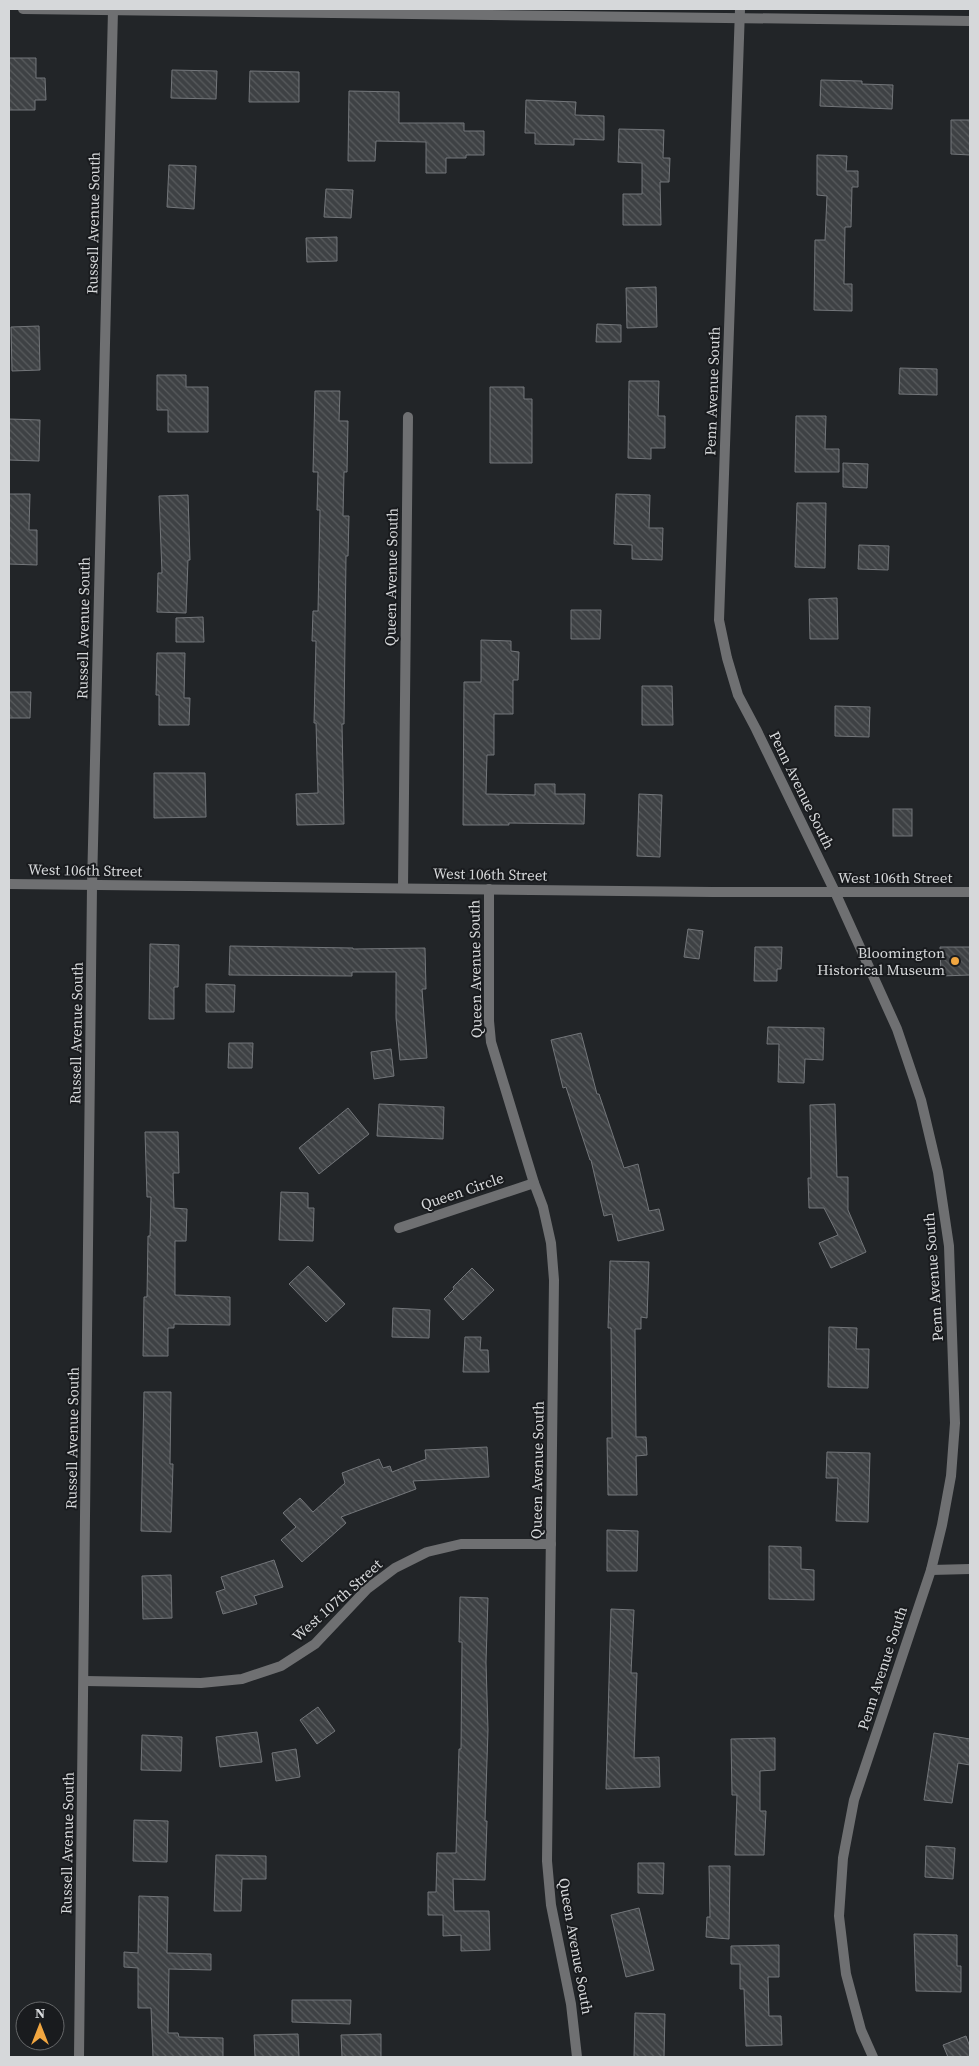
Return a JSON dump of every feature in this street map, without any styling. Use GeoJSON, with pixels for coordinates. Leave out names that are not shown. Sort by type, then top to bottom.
{"type":"FeatureCollection","features":[{"type":"Feature","properties":{"kind":"street"},"geometry":{"type":"LineString","coordinates":[[23,9],[740,13],[970,21]]}},
{"type":"Feature","properties":{"kind":"street","name":"Russell Avenue South"},"geometry":{"type":"LineString","coordinates":[[79,2057],[85,1681],[92,886],[113,10]]}},
{"type":"Feature","properties":{"kind":"street","name":"Penn Avenue South"},"geometry":{"type":"LineString","coordinates":[[740,13],[719,620],[726,658],[738,695],[835,892],[897,1029],[921,1100],[938,1172],[949,1246],[955,1423],[951,1476],[931,1570],[854,1800],[842,1858],[839,1916],[846,1974],[861,2030],[873,2057]]}},
{"type":"Feature","properties":{"kind":"street","name":"Queen Avenue South"},"geometry":{"type":"LineString","coordinates":[[403,888],[408,416]]}},
{"type":"Feature","properties":{"kind":"street","name":"West 106th Street"},"geometry":{"type":"LineString","coordinates":[[9,884],[970,892]]}},
{"type":"Feature","properties":{"kind":"street","name":"Queen Avenue South"},"geometry":{"type":"LineString","coordinates":[[489,889],[489,1021],[491,1042],[543,1207],[554,1280],[547,1861],[551,1905],[571,2004],[577,2057]]}},
{"type":"Feature","properties":{"kind":"street","name":"Queen Circle"},"geometry":{"type":"LineString","coordinates":[[399,1228],[534,1182]]}},
{"type":"Feature","properties":{"kind":"street","name":"West 107th Street"},"geometry":{"type":"LineString","coordinates":[[85,1681],[201,1683],[242,1679],[281,1666],[315,1644],[367,1589],[395,1568],[427,1552],[461,1544],[551,1544]]}},
{"type":"Feature","properties":{"kind":"street"},"geometry":{"type":"LineString","coordinates":[[931,1570],[970,1570]]}},
{"type":"Feature","properties":{"kind":"building"},"geometry":{"type":"Polygon","coordinates":[[[9,58],[36,58],[36,78],[45,78],[46,100],[35,100],[35,110],[9,110],[9,58]]]}},
{"type":"Feature","properties":{"kind":"building"},"geometry":{"type":"Polygon","coordinates":[[[172,70],[217,71],[216,99],[171,98],[172,70]]]}},
{"type":"Feature","properties":{"kind":"building"},"geometry":{"type":"Polygon","coordinates":[[[250,71],[299,72],[299,102],[249,102],[250,71]]]}},
{"type":"Feature","properties":{"kind":"building"},"geometry":{"type":"Polygon","coordinates":[[[821,80],[862,81],[862,84],[893,85],[892,109],[820,106],[821,80]]]}},
{"type":"Feature","properties":{"kind":"building"},"geometry":{"type":"Polygon","coordinates":[[[349,91],[399,92],[399,123],[464,123],[464,131],[484,131],[484,155],[466,155],[466,158],[446,158],[446,173],[426,173],[426,142],[376,141],[375,161],[348,161],[349,91]]]}},
{"type":"Feature","properties":{"kind":"building"},"geometry":{"type":"Polygon","coordinates":[[[526,100],[576,102],[575,115],[604,116],[604,140],[574,139],[574,145],[535,144],[535,133],[525,133],[526,100]]]}},
{"type":"Feature","properties":{"kind":"building"},"geometry":{"type":"Polygon","coordinates":[[[951,120],[970,120],[970,155],[951,154],[951,120]]]}},
{"type":"Feature","properties":{"kind":"building"},"geometry":{"type":"Polygon","coordinates":[[[619,129],[664,130],[663,158],[670,158],[669,182],[660,182],[661,225],[623,225],[623,194],[642,194],[642,163],[618,162],[619,129]]]}},
{"type":"Feature","properties":{"kind":"building"},"geometry":{"type":"Polygon","coordinates":[[[817,155],[847,156],[846,171],[858,171],[858,187],[852,187],[851,227],[845,227],[844,284],[852,284],[852,311],[814,310],[815,240],[825,240],[827,196],[817,195],[817,155]]]}},
{"type":"Feature","properties":{"kind":"building"},"geometry":{"type":"Polygon","coordinates":[[[169,165],[196,166],[194,209],[167,207],[169,165]]]}},
{"type":"Feature","properties":{"kind":"building"},"geometry":{"type":"Polygon","coordinates":[[[326,189],[353,190],[351,218],[324,217],[326,189]]]}},
{"type":"Feature","properties":{"kind":"building"},"geometry":{"type":"Polygon","coordinates":[[[337,237],[337,261],[307,262],[306,238],[337,237]]]}},
{"type":"Feature","properties":{"kind":"building"},"geometry":{"type":"Polygon","coordinates":[[[656,287],[657,327],[627,328],[626,288],[656,287]]]}},
{"type":"Feature","properties":{"kind":"building"},"geometry":{"type":"Polygon","coordinates":[[[597,324],[621,325],[621,342],[596,342],[597,324]]]}},
{"type":"Feature","properties":{"kind":"building"},"geometry":{"type":"Polygon","coordinates":[[[39,326],[40,370],[12,371],[11,327],[39,326]]]}},
{"type":"Feature","properties":{"kind":"building"},"geometry":{"type":"Polygon","coordinates":[[[900,368],[937,369],[937,395],[899,394],[900,368]]]}},
{"type":"Feature","properties":{"kind":"building"},"geometry":{"type":"Polygon","coordinates":[[[157,375],[186,375],[186,387],[208,387],[208,432],[168,432],[168,410],[157,410],[157,375]]]}},
{"type":"Feature","properties":{"kind":"building"},"geometry":{"type":"Polygon","coordinates":[[[629,381],[659,381],[658,416],[665,416],[665,448],[651,448],[651,459],[628,458],[629,381]]]}},
{"type":"Feature","properties":{"kind":"building"},"geometry":{"type":"Polygon","coordinates":[[[490,387],[524,387],[524,399],[532,399],[532,463],[490,463],[490,387]]]}},
{"type":"Feature","properties":{"kind":"building"},"geometry":{"type":"Polygon","coordinates":[[[315,391],[340,391],[339,421],[348,421],[347,472],[344,472],[343,516],[349,516],[348,556],[346,556],[344,724],[342,724],[344,824],[297,825],[296,794],[318,793],[316,723],[314,723],[316,641],[312,641],[313,611],[318,611],[320,510],[317,510],[318,472],[313,472],[315,391]]]}},
{"type":"Feature","properties":{"kind":"building"},"geometry":{"type":"Polygon","coordinates":[[[796,416],[826,416],[825,449],[839,449],[839,472],[795,472],[796,416]]]}},
{"type":"Feature","properties":{"kind":"building"},"geometry":{"type":"Polygon","coordinates":[[[9,419],[40,420],[39,461],[9,460],[9,419]]]}},
{"type":"Feature","properties":{"kind":"building"},"geometry":{"type":"Polygon","coordinates":[[[843,463],[868,464],[867,488],[843,487],[843,463]]]}},
{"type":"Feature","properties":{"kind":"building"},"geometry":{"type":"Polygon","coordinates":[[[9,494],[30,494],[29,530],[37,530],[37,565],[9,564],[9,494]]]}},
{"type":"Feature","properties":{"kind":"building"},"geometry":{"type":"Polygon","coordinates":[[[616,494],[650,495],[649,528],[663,528],[662,560],[632,559],[632,545],[614,544],[616,494]]]}},
{"type":"Feature","properties":{"kind":"building"},"geometry":{"type":"Polygon","coordinates":[[[188,495],[190,560],[188,560],[186,613],[157,612],[158,573],[162,573],[159,496],[188,495]]]}},
{"type":"Feature","properties":{"kind":"building"},"geometry":{"type":"Polygon","coordinates":[[[797,503],[826,503],[825,568],[795,567],[797,503]]]}},
{"type":"Feature","properties":{"kind":"building"},"geometry":{"type":"Polygon","coordinates":[[[859,545],[889,546],[888,570],[858,569],[859,545]]]}},
{"type":"Feature","properties":{"kind":"building"},"geometry":{"type":"Polygon","coordinates":[[[837,598],[838,639],[810,639],[809,599],[837,598]]]}},
{"type":"Feature","properties":{"kind":"building"},"geometry":{"type":"Polygon","coordinates":[[[571,610],[601,610],[600,639],[571,639],[571,610]]]}},
{"type":"Feature","properties":{"kind":"building"},"geometry":{"type":"Polygon","coordinates":[[[203,617],[204,642],[176,642],[176,618],[203,617]]]}},
{"type":"Feature","properties":{"kind":"building"},"geometry":{"type":"Polygon","coordinates":[[[481,640],[511,641],[511,651],[519,652],[518,680],[513,680],[513,714],[494,714],[494,755],[487,755],[486,794],[535,795],[535,784],[555,784],[555,794],[585,794],[584,824],[509,823],[509,825],[463,825],[464,682],[481,682],[481,640]]]}},
{"type":"Feature","properties":{"kind":"building"},"geometry":{"type":"Polygon","coordinates":[[[157,653],[185,653],[184,698],[190,698],[189,725],[159,725],[159,695],[156,695],[157,653]]]}},
{"type":"Feature","properties":{"kind":"building"},"geometry":{"type":"Polygon","coordinates":[[[642,686],[672,686],[673,725],[642,725],[642,686]]]}},
{"type":"Feature","properties":{"kind":"building"},"geometry":{"type":"Polygon","coordinates":[[[9,692],[31,692],[30,718],[9,718],[9,692]]]}},
{"type":"Feature","properties":{"kind":"building"},"geometry":{"type":"Polygon","coordinates":[[[835,706],[870,707],[869,737],[835,736],[835,706]]]}},
{"type":"Feature","properties":{"kind":"building"},"geometry":{"type":"Polygon","coordinates":[[[154,773],[205,773],[206,817],[154,818],[154,773]]]}},
{"type":"Feature","properties":{"kind":"building"},"geometry":{"type":"Polygon","coordinates":[[[639,794],[662,795],[660,857],[637,856],[639,794]]]}},
{"type":"Feature","properties":{"kind":"building"},"geometry":{"type":"Polygon","coordinates":[[[893,809],[912,809],[912,836],[893,836],[893,809]]]}},
{"type":"Feature","properties":{"kind":"building"},"geometry":{"type":"Polygon","coordinates":[[[688,929],[703,931],[699,959],[684,957],[688,929]]]}},
{"type":"Feature","properties":{"kind":"building"},"geometry":{"type":"Polygon","coordinates":[[[150,944],[179,945],[178,987],[174,987],[174,1019],[149,1019],[150,944]]]}},
{"type":"Feature","properties":{"kind":"building"},"geometry":{"type":"Polygon","coordinates":[[[230,946],[353,949],[425,948],[426,989],[422,989],[427,1058],[400,1060],[396,1018],[396,972],[352,972],[352,976],[229,975],[230,946]]]}},
{"type":"Feature","properties":{"kind":"building"},"geometry":{"type":"Polygon","coordinates":[[[755,947],[782,947],[781,969],[777,969],[777,981],[754,981],[755,947]]]}},
{"type":"Feature","properties":{"kind":"building","name":"Bloomington Historical Museum"},"geometry":{"type":"Polygon","coordinates":[[[940,947],[970,947],[970,975],[941,976],[940,947]]]}},
{"type":"Feature","properties":{"kind":"building"},"geometry":{"type":"Polygon","coordinates":[[[206,984],[235,985],[234,1012],[206,1012],[206,984]]]}},
{"type":"Feature","properties":{"kind":"building"},"geometry":{"type":"Polygon","coordinates":[[[768,1027],[824,1028],[823,1060],[805,1059],[804,1083],[778,1082],[779,1044],[767,1044],[768,1027]]]}},
{"type":"Feature","properties":{"kind":"building"},"geometry":{"type":"Polygon","coordinates":[[[581,1033],[597,1094],[599,1094],[624,1168],[638,1164],[649,1211],[659,1209],[664,1230],[618,1241],[612,1214],[604,1216],[591,1160],[566,1087],[563,1088],[551,1040],[581,1033]]]}},
{"type":"Feature","properties":{"kind":"building"},"geometry":{"type":"Polygon","coordinates":[[[229,1043],[253,1043],[252,1068],[228,1068],[229,1043]]]}},
{"type":"Feature","properties":{"kind":"building"},"geometry":{"type":"Polygon","coordinates":[[[391,1049],[394,1076],[374,1079],[371,1052],[391,1049]]]}},
{"type":"Feature","properties":{"kind":"building"},"geometry":{"type":"Polygon","coordinates":[[[379,1104],[444,1107],[443,1139],[377,1136],[379,1104]]]}},
{"type":"Feature","properties":{"kind":"building"},"geometry":{"type":"Polygon","coordinates":[[[835,1104],[837,1177],[848,1177],[848,1210],[866,1252],[831,1268],[819,1243],[838,1235],[824,1208],[809,1208],[808,1178],[811,1178],[810,1105],[835,1104]]]}},
{"type":"Feature","properties":{"kind":"building"},"geometry":{"type":"Polygon","coordinates":[[[348,1108],[369,1134],[319,1174],[299,1148],[348,1108]]]}},
{"type":"Feature","properties":{"kind":"building"},"geometry":{"type":"Polygon","coordinates":[[[145,1132],[178,1132],[179,1173],[173,1173],[174,1208],[187,1209],[186,1241],[175,1241],[175,1295],[230,1297],[230,1325],[174,1324],[174,1328],[168,1328],[168,1356],[143,1356],[144,1297],[147,1297],[151,1197],[147,1197],[145,1132]]]}},
{"type":"Feature","properties":{"kind":"building"},"geometry":{"type":"Polygon","coordinates":[[[281,1192],[308,1193],[308,1208],[314,1208],[313,1241],[279,1240],[281,1192]]]}},
{"type":"Feature","properties":{"kind":"building"},"geometry":{"type":"Polygon","coordinates":[[[610,1261],[649,1262],[647,1318],[641,1317],[641,1329],[635,1329],[636,1437],[646,1437],[647,1455],[636,1456],[637,1495],[608,1495],[607,1438],[612,1438],[611,1328],[608,1328],[610,1261]]]}},
{"type":"Feature","properties":{"kind":"building"},"geometry":{"type":"Polygon","coordinates":[[[308,1266],[345,1304],[326,1322],[289,1284],[308,1266]]]}},
{"type":"Feature","properties":{"kind":"building"},"geometry":{"type":"Polygon","coordinates":[[[472,1268],[494,1290],[463,1320],[444,1299],[472,1268]]]}},
{"type":"Feature","properties":{"kind":"building"},"geometry":{"type":"Polygon","coordinates":[[[393,1308],[430,1310],[429,1338],[392,1337],[393,1308]]]}},
{"type":"Feature","properties":{"kind":"building"},"geometry":{"type":"Polygon","coordinates":[[[829,1327],[857,1328],[856,1349],[869,1349],[868,1388],[828,1387],[829,1327]]]}},
{"type":"Feature","properties":{"kind":"building"},"geometry":{"type":"Polygon","coordinates":[[[465,1337],[481,1337],[480,1350],[488,1350],[489,1372],[463,1372],[465,1337]]]}},
{"type":"Feature","properties":{"kind":"building"},"geometry":{"type":"Polygon","coordinates":[[[144,1392],[171,1392],[170,1464],[173,1464],[171,1532],[141,1531],[144,1392]]]}},
{"type":"Feature","properties":{"kind":"building"},"geometry":{"type":"Polygon","coordinates":[[[487,1447],[489,1477],[413,1481],[416,1489],[341,1517],[346,1523],[302,1562],[281,1540],[296,1527],[283,1513],[300,1498],[313,1512],[345,1483],[342,1473],[379,1459],[383,1468],[390,1466],[392,1472],[426,1459],[425,1450],[487,1447]]]}},
{"type":"Feature","properties":{"kind":"building"},"geometry":{"type":"Polygon","coordinates":[[[827,1452],[870,1453],[868,1522],[836,1521],[838,1478],[826,1478],[827,1452]]]}},
{"type":"Feature","properties":{"kind":"building"},"geometry":{"type":"Polygon","coordinates":[[[607,1530],[638,1531],[637,1571],[607,1571],[607,1530]]]}},
{"type":"Feature","properties":{"kind":"building"},"geometry":{"type":"Polygon","coordinates":[[[769,1546],[801,1547],[801,1569],[814,1570],[814,1600],[769,1599],[769,1546]]]}},
{"type":"Feature","properties":{"kind":"building"},"geometry":{"type":"Polygon","coordinates":[[[274,1560],[283,1587],[254,1596],[257,1604],[223,1614],[216,1592],[225,1589],[221,1577],[274,1560]]]}},
{"type":"Feature","properties":{"kind":"building"},"geometry":{"type":"Polygon","coordinates":[[[171,1575],[172,1618],[143,1619],[142,1576],[171,1575]]]}},
{"type":"Feature","properties":{"kind":"building"},"geometry":{"type":"Polygon","coordinates":[[[460,1597],[488,1598],[486,1662],[488,1730],[485,1821],[487,1821],[485,1880],[453,1879],[454,1911],[489,1911],[490,1950],[461,1951],[461,1935],[443,1936],[443,1915],[428,1915],[428,1892],[436,1892],[437,1853],[456,1853],[459,1749],[461,1749],[462,1642],[459,1642],[460,1597]]]}},
{"type":"Feature","properties":{"kind":"building"},"geometry":{"type":"Polygon","coordinates":[[[611,1609],[634,1610],[631,1673],[637,1673],[634,1758],[659,1757],[660,1787],[606,1789],[611,1609]]]}},
{"type":"Feature","properties":{"kind":"building"},"geometry":{"type":"Polygon","coordinates":[[[318,1707],[335,1731],[317,1744],[300,1720],[318,1707]]]}},
{"type":"Feature","properties":{"kind":"building"},"geometry":{"type":"Polygon","coordinates":[[[257,1732],[262,1762],[220,1767],[216,1737],[257,1732]]]}},
{"type":"Feature","properties":{"kind":"building"},"geometry":{"type":"Polygon","coordinates":[[[934,1733],[970,1739],[970,1765],[958,1763],[952,1803],[924,1800],[934,1733]]]}},
{"type":"Feature","properties":{"kind":"building"},"geometry":{"type":"Polygon","coordinates":[[[142,1735],[182,1737],[181,1771],[141,1770],[142,1735]]]}},
{"type":"Feature","properties":{"kind":"building"},"geometry":{"type":"Polygon","coordinates":[[[775,1738],[775,1770],[760,1771],[760,1811],[766,1811],[764,1855],[735,1855],[737,1795],[732,1795],[731,1739],[775,1738]]]}},
{"type":"Feature","properties":{"kind":"building"},"geometry":{"type":"Polygon","coordinates":[[[296,1749],[300,1777],[276,1781],[272,1753],[296,1749]]]}},
{"type":"Feature","properties":{"kind":"building"},"geometry":{"type":"Polygon","coordinates":[[[134,1820],[168,1821],[167,1862],[133,1861],[134,1820]]]}},
{"type":"Feature","properties":{"kind":"building"},"geometry":{"type":"Polygon","coordinates":[[[926,1846],[955,1848],[953,1879],[925,1877],[926,1846]]]}},
{"type":"Feature","properties":{"kind":"building"},"geometry":{"type":"Polygon","coordinates":[[[216,1855],[266,1856],[266,1879],[242,1879],[241,1911],[214,1911],[216,1855]]]}},
{"type":"Feature","properties":{"kind":"building"},"geometry":{"type":"Polygon","coordinates":[[[638,1863],[664,1863],[663,1894],[638,1893],[638,1863]]]}},
{"type":"Feature","properties":{"kind":"building"},"geometry":{"type":"Polygon","coordinates":[[[709,1866],[730,1866],[729,1939],[706,1937],[707,1917],[710,1917],[709,1866]]]}},
{"type":"Feature","properties":{"kind":"building"},"geometry":{"type":"Polygon","coordinates":[[[139,1896],[168,1897],[167,1953],[211,1954],[211,1970],[169,1969],[168,2033],[178,2033],[179,2037],[223,2038],[223,2057],[153,2057],[151,2008],[138,2008],[138,1968],[124,1967],[124,1952],[138,1953],[139,1896]]]}},
{"type":"Feature","properties":{"kind":"building"},"geometry":{"type":"Polygon","coordinates":[[[639,1908],[654,1970],[626,1977],[611,1915],[639,1908]]]}},
{"type":"Feature","properties":{"kind":"building"},"geometry":{"type":"Polygon","coordinates":[[[914,1934],[957,1935],[957,1966],[961,1966],[961,1992],[916,1991],[914,1934]]]}},
{"type":"Feature","properties":{"kind":"building"},"geometry":{"type":"Polygon","coordinates":[[[779,1945],[779,1977],[768,1977],[769,2016],[781,2016],[782,2045],[746,2046],[744,1989],[740,1989],[740,1964],[731,1964],[731,1946],[779,1945]]]}},
{"type":"Feature","properties":{"kind":"building"},"geometry":{"type":"Polygon","coordinates":[[[292,2000],[351,2000],[350,2024],[292,2022],[292,2000]]]}},
{"type":"Feature","properties":{"kind":"building"},"geometry":{"type":"Polygon","coordinates":[[[635,2013],[665,2014],[664,2057],[634,2057],[635,2013]]]}},
{"type":"Feature","properties":{"kind":"building"},"geometry":{"type":"Polygon","coordinates":[[[298,2034],[299,2057],[255,2057],[254,2035],[298,2034]]]}},
{"type":"Feature","properties":{"kind":"building"},"geometry":{"type":"Polygon","coordinates":[[[381,2034],[381,2057],[342,2057],[341,2035],[381,2034]]]}},
{"type":"Feature","properties":{"kind":"building"},"geometry":{"type":"Polygon","coordinates":[[[966,2036],[970,2047],[970,2057],[948,2057],[943,2045],[966,2036]]]}},
{"type":"Feature","properties":{"kind":"place","name":"Bloomington Historical Museum"},"geometry":{"type":"Point","coordinates":[955,961]}}]}
